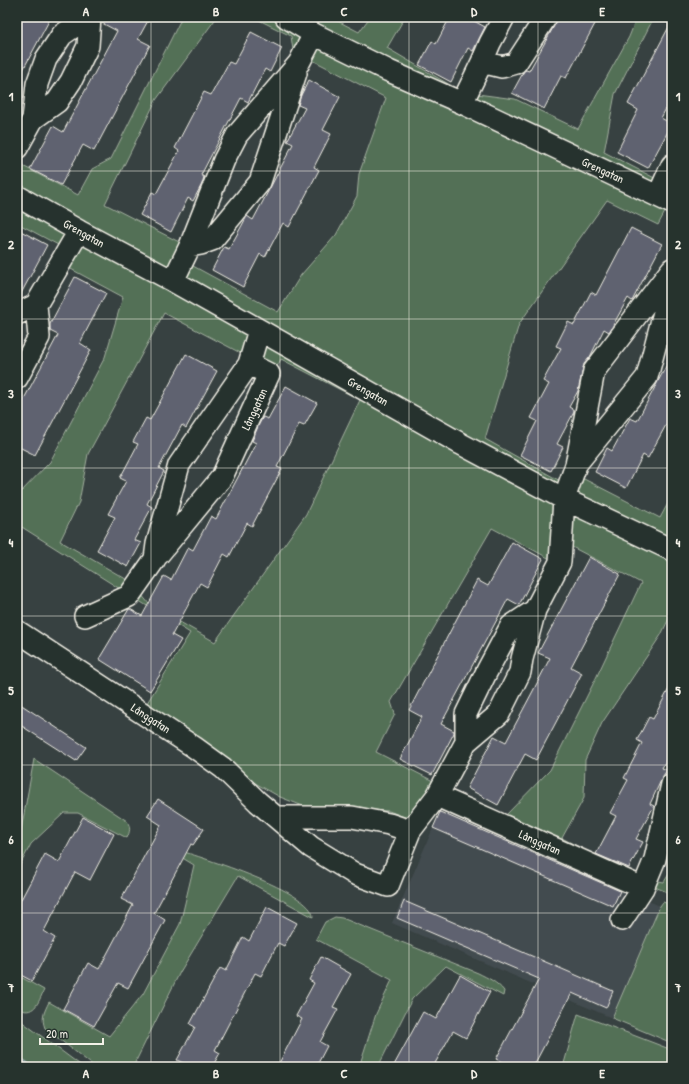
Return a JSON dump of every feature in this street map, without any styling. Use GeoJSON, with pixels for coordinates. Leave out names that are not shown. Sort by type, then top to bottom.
{"type":"FeatureCollection","features":[{"type":"Feature","properties":{"kind":"street"},"geometry":{"type":"LineString","coordinates":[[33,119],[57,102],[71,81],[88,46],[89,17]]}},
{"type":"Feature","properties":{"kind":"street"},"geometry":{"type":"LineString","coordinates":[[17,148],[33,119],[37,84],[46,58],[62,35],[89,17]]}},
{"type":"Feature","properties":{"kind":"street","name":"Grengatan"},"geometry":{"type":"LineString","coordinates":[[286,17],[314,34],[389,72],[462,103],[665,200],[672,165]]}},
{"type":"Feature","properties":{"kind":"street"},"geometry":{"type":"LineString","coordinates":[[462,103],[504,17]]}},
{"type":"Feature","properties":{"kind":"street"},"geometry":{"type":"LineString","coordinates":[[482,62],[502,67],[516,63],[546,17]]}},
{"type":"Feature","properties":{"kind":"street"},"geometry":{"type":"LineString","coordinates":[[190,246],[212,240],[260,182],[299,63],[314,34]]}},
{"type":"Feature","properties":{"kind":"street"},"geometry":{"type":"LineString","coordinates":[[173,281],[190,246],[224,160],[237,135],[299,63]]}},
{"type":"Feature","properties":{"kind":"street","name":"Grengatan"},"geometry":{"type":"LineString","coordinates":[[17,196],[78,231],[173,281],[461,444],[564,499],[672,550]]}},
{"type":"Feature","properties":{"kind":"street"},"geometry":{"type":"LineString","coordinates":[[17,378],[39,337],[36,305],[78,231]]}},
{"type":"Feature","properties":{"kind":"street"},"geometry":{"type":"LineString","coordinates":[[564,499],[576,465],[594,371],[672,269]]}},
{"type":"Feature","properties":{"kind":"street"},"geometry":{"type":"LineString","coordinates":[[576,465],[647,377],[672,282]]}},
{"type":"Feature","properties":{"kind":"street"},"geometry":{"type":"LineString","coordinates":[[17,314],[36,305]]}},
{"type":"Feature","properties":{"kind":"street","name":"Långgatan"},"geometry":{"type":"LineString","coordinates":[[155,558],[157,544],[179,465],[248,364],[259,330]]}},
{"type":"Feature","properties":{"kind":"street","name":"Långgatan"},"geometry":{"type":"LineString","coordinates":[[85,616],[129,596],[155,558],[222,477],[269,374],[248,364]]}},
{"type":"Feature","properties":{"kind":"street"},"geometry":{"type":"LineString","coordinates":[[585,418],[589,425],[595,428],[606,428]]}},
{"type":"Feature","properties":{"kind":"street","name":"Långgatan"},"geometry":{"type":"LineString","coordinates":[[17,631],[194,747],[223,768],[311,847],[355,874],[388,886],[410,831],[437,796],[466,742],[499,714],[520,672],[535,610],[560,562],[564,499]]}},
{"type":"Feature","properties":{"kind":"street","name":"Långgatan"},"geometry":{"type":"LineString","coordinates":[[466,742],[466,714],[501,645],[511,626],[535,610]]}},
{"type":"Feature","properties":{"kind":"street"},"geometry":{"type":"LineString","coordinates":[[501,645],[510,646],[516,650],[522,659]]}},
{"type":"Feature","properties":{"kind":"street"},"geometry":{"type":"LineString","coordinates":[[622,920],[644,888],[655,859],[672,784]]}},
{"type":"Feature","properties":{"kind":"street","name":"Långgatan"},"geometry":{"type":"LineString","coordinates":[[437,796],[644,888]]}},
{"type":"Feature","properties":{"kind":"street"},"geometry":{"type":"LineString","coordinates":[[277,817],[352,817],[388,824],[410,831]]}},
{"type":"Feature","properties":{"kind":"street"},"geometry":{"type":"LineString","coordinates":[[655,859],[672,839]]}},
{"type":"Feature","properties":{"kind":"shaded area"},"geometry":{"type":"Polygon","coordinates":[[[440,812],[660,906],[612,1018],[392,923],[440,812]]]}},
{"type":"Feature","properties":{"kind":"green space"},"geometry":{"type":"Polygon","coordinates":[[[182,17],[217,17],[156,100],[105,204],[183,244],[193,266],[278,312],[301,275],[336,235],[357,196],[359,174],[386,98],[293,50],[291,36],[253,17],[330,17],[359,32],[370,17],[405,17],[387,48],[462,92],[515,99],[578,129],[629,37],[637,17],[654,17],[615,94],[604,152],[672,187],[672,213],[666,210],[658,225],[607,200],[519,324],[485,439],[562,482],[584,479],[660,518],[672,496],[672,612],[661,635],[602,723],[585,760],[584,798],[562,838],[635,877],[664,882],[672,869],[672,894],[618,872],[434,789],[407,818],[389,811],[303,806],[280,797],[255,783],[218,751],[147,703],[190,633],[17,524],[17,496],[50,462],[105,357],[123,297],[56,261],[62,247],[17,223],[17,163],[78,195],[92,169],[111,159],[182,17]],[[164,313],[88,454],[79,502],[60,541],[131,582],[150,605],[215,642],[306,514],[360,400],[281,359],[275,371],[164,313]],[[492,528],[391,702],[395,714],[376,752],[504,817],[550,770],[641,583],[572,547],[552,560],[492,528]]]}},
{"type":"Feature","properties":{"kind":"green space"},"geometry":{"type":"Polygon","coordinates":[[[34,759],[127,821],[130,830],[127,838],[78,813],[64,813],[31,844],[17,871],[17,842],[20,836],[34,759]]]}},
{"type":"Feature","properties":{"kind":"green space"},"geometry":{"type":"Polygon","coordinates":[[[178,850],[231,868],[277,887],[295,897],[308,907],[313,917],[238,876],[180,972],[133,1067],[95,1067],[45,1028],[43,1021],[44,1012],[49,1002],[109,1036],[143,994],[180,924],[194,865],[176,854],[178,850]]]}},
{"type":"Feature","properties":{"kind":"green space"},"geometry":{"type":"Polygon","coordinates":[[[663,902],[672,905],[672,1043],[612,1018],[663,902]]]}},
{"type":"Feature","properties":{"kind":"green space"},"geometry":{"type":"Polygon","coordinates":[[[335,917],[342,918],[478,973],[492,980],[498,985],[504,991],[503,996],[446,966],[412,999],[378,1067],[359,1067],[376,1014],[392,980],[316,939],[325,922],[335,917]]]}},
{"type":"Feature","properties":{"kind":"green space"},"geometry":{"type":"Polygon","coordinates":[[[17,975],[44,990],[37,1004],[31,1010],[28,1011],[17,1008],[17,975]]]}},
{"type":"Feature","properties":{"kind":"green space"},"geometry":{"type":"Polygon","coordinates":[[[578,1014],[672,1050],[672,1067],[563,1067],[578,1014]]]}},
{"type":"Feature","properties":{"kind":"green space"},"geometry":{"type":"Polygon","coordinates":[[[17,1018],[83,1067],[17,1067],[17,1018]]]}},
{"type":"Feature","properties":{"kind":"building"},"geometry":{"type":"Polygon","coordinates":[[[17,17],[51,17],[17,81],[17,17]]]}},
{"type":"Feature","properties":{"kind":"building"},"geometry":{"type":"Polygon","coordinates":[[[102,17],[150,17],[138,39],[150,45],[94,151],[83,145],[61,185],[30,169],[53,126],[63,132],[117,31],[102,23],[102,17]]]}},
{"type":"Feature","properties":{"kind":"building"},"geometry":{"type":"Polygon","coordinates":[[[450,17],[467,17],[485,27],[473,51],[468,48],[451,82],[419,65],[432,41],[436,44],[450,17]]]}},
{"type":"Feature","properties":{"kind":"building"},"geometry":{"type":"Polygon","coordinates":[[[559,17],[587,17],[596,22],[566,78],[561,76],[544,109],[512,93],[524,71],[529,71],[559,17]]]}},
{"type":"Feature","properties":{"kind":"building"},"geometry":{"type":"Polygon","coordinates":[[[672,21],[672,97],[661,118],[672,124],[648,168],[617,152],[638,110],[628,104],[672,21]]]}},
{"type":"Feature","properties":{"kind":"building"},"geometry":{"type":"Polygon","coordinates":[[[251,32],[282,48],[270,72],[265,69],[248,102],[241,98],[201,175],[204,177],[202,184],[193,201],[188,198],[171,232],[140,215],[152,192],[156,194],[179,151],[175,148],[204,92],[211,95],[229,62],[234,64],[251,32]]]}},
{"type":"Feature","properties":{"kind":"building"},"geometry":{"type":"Polygon","coordinates":[[[309,80],[340,97],[323,130],[331,134],[314,167],[319,170],[289,227],[283,223],[265,257],[260,254],[243,287],[212,270],[224,247],[229,249],[247,216],[253,220],[293,144],[287,141],[305,108],[298,105],[301,95],[309,80]]]}},
{"type":"Feature","properties":{"kind":"building"},"geometry":{"type":"Polygon","coordinates":[[[631,228],[662,244],[632,301],[628,298],[609,332],[604,329],[590,357],[584,364],[578,391],[569,407],[574,410],[574,412],[557,444],[563,447],[551,471],[520,455],[537,421],[531,418],[549,384],[543,381],[561,348],[556,346],[568,322],[574,325],[591,292],[596,295],[631,228]]]}},
{"type":"Feature","properties":{"kind":"building"},"geometry":{"type":"Polygon","coordinates":[[[17,229],[47,245],[17,301],[17,229]]]}},
{"type":"Feature","properties":{"kind":"building"},"geometry":{"type":"Polygon","coordinates":[[[75,277],[106,293],[80,343],[91,350],[35,455],[17,446],[17,412],[58,335],[50,331],[50,324],[75,277]]]}},
{"type":"Feature","properties":{"kind":"building"},"geometry":{"type":"Polygon","coordinates":[[[186,354],[217,371],[186,428],[182,425],[159,468],[164,471],[147,504],[152,507],[134,540],[141,543],[128,567],[97,550],[115,517],[108,514],[126,481],[120,478],[138,444],[133,442],[146,418],[150,420],[186,354]]]}},
{"type":"Feature","properties":{"kind":"building"},"geometry":{"type":"Polygon","coordinates":[[[672,355],[672,428],[666,425],[648,458],[643,455],[626,488],[595,472],[607,448],[612,451],[630,418],[637,421],[672,355]]]}},
{"type":"Feature","properties":{"kind":"building"},"geometry":{"type":"Polygon","coordinates":[[[286,386],[317,403],[304,426],[299,424],[277,467],[282,469],[252,526],[247,523],[229,557],[224,554],[207,587],[200,583],[172,635],[181,640],[150,691],[99,659],[129,609],[142,616],[164,576],[171,580],[188,547],[193,550],[211,516],[216,519],[256,443],[252,441],[259,424],[263,417],[268,419],[286,386]]]}},
{"type":"Feature","properties":{"kind":"building"},"geometry":{"type":"Polygon","coordinates":[[[512,542],[543,559],[519,605],[508,599],[441,724],[454,731],[454,733],[432,775],[400,759],[422,717],[409,710],[477,580],[488,586],[512,542]]]}},
{"type":"Feature","properties":{"kind":"building"},"geometry":{"type":"Polygon","coordinates":[[[589,557],[620,574],[571,667],[582,673],[536,760],[525,754],[498,805],[467,788],[494,736],[506,742],[533,691],[550,658],[538,653],[589,557]]]}},
{"type":"Feature","properties":{"kind":"building"},"geometry":{"type":"Polygon","coordinates":[[[672,683],[672,749],[662,768],[667,770],[650,804],[654,806],[636,839],[643,842],[629,868],[596,854],[616,816],[610,813],[628,780],[624,778],[642,743],[637,740],[649,717],[653,719],[672,683]]]}},
{"type":"Feature","properties":{"kind":"building"},"geometry":{"type":"Polygon","coordinates":[[[17,702],[86,747],[76,761],[17,723],[17,702]]]}},
{"type":"Feature","properties":{"kind":"building"},"geometry":{"type":"Polygon","coordinates":[[[158,799],[204,829],[193,845],[191,844],[154,913],[165,920],[128,988],[118,983],[94,1026],[63,1009],[88,963],[99,969],[133,905],[121,899],[161,825],[147,816],[158,799]]]}},
{"type":"Feature","properties":{"kind":"building"},"geometry":{"type":"Polygon","coordinates":[[[440,812],[620,891],[613,906],[433,828],[440,812]]]}},
{"type":"Feature","properties":{"kind":"building"},"geometry":{"type":"Polygon","coordinates":[[[83,817],[114,834],[90,880],[75,872],[44,931],[55,938],[32,981],[17,973],[17,907],[45,854],[59,862],[83,817]]]}},
{"type":"Feature","properties":{"kind":"building"},"geometry":{"type":"Polygon","coordinates":[[[404,901],[613,991],[606,1008],[572,993],[533,1067],[511,1067],[496,1059],[539,979],[397,918],[404,901]]]}},
{"type":"Feature","properties":{"kind":"building"},"geometry":{"type":"Polygon","coordinates":[[[267,907],[297,923],[284,946],[278,943],[261,976],[255,973],[215,1050],[220,1053],[212,1067],[191,1067],[177,1060],[195,1027],[190,1024],[220,968],[226,971],[243,937],[249,941],[267,907]]]}},
{"type":"Feature","properties":{"kind":"building"},"geometry":{"type":"Polygon","coordinates":[[[321,957],[351,974],[333,1007],[338,1009],[320,1042],[327,1046],[316,1067],[277,1067],[302,1019],[296,1016],[314,983],[309,980],[321,957]]]}},
{"type":"Feature","properties":{"kind":"building"},"geometry":{"type":"Polygon","coordinates":[[[460,975],[490,992],[466,1038],[453,1031],[433,1067],[393,1067],[423,1012],[436,1019],[460,975]]]}},
{"type":"Feature","properties":{"kind":"waterway"},"geometry":{"type":"LineString","coordinates":[[17,1058],[30,1067]]}}]}
